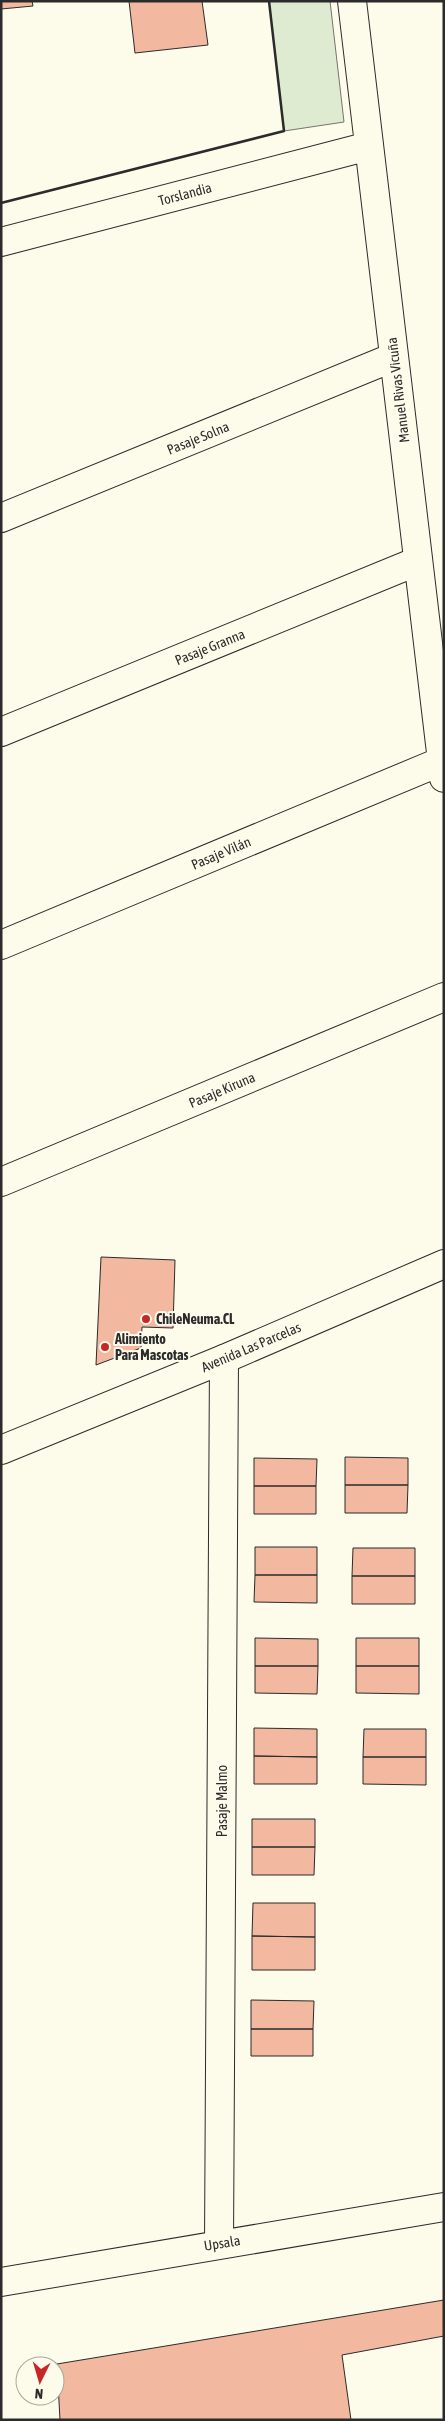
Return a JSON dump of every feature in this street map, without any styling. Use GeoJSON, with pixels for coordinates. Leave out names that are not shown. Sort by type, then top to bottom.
{"type":"FeatureCollection","features":[{"type":"Feature","properties":{"kind":"street","name":"Manuel Rivas Vicuña"},"geometry":{"type":"LineString","coordinates":[[352,1],[443,770]]}},
{"type":"Feature","properties":{"kind":"street","name":"Torslandia"},"geometry":{"type":"LineString","coordinates":[[1,242],[369,146]]}},
{"type":"Feature","properties":{"kind":"street","name":"Pasaje Solna"},"geometry":{"type":"LineString","coordinates":[[1,518],[394,358]]}},
{"type":"Feature","properties":{"kind":"street","name":"Pasaje Granna"},"geometry":{"type":"LineString","coordinates":[[1,732],[418,561]]}},
{"type":"Feature","properties":{"kind":"street","name":"Pasaje Vilán"},"geometry":{"type":"LineString","coordinates":[[1,945],[443,770]]}},
{"type":"Feature","properties":{"kind":"street","name":"Pasaje Kiruna"},"geometry":{"type":"LineString","coordinates":[[1,1182],[444,997]]}},
{"type":"Feature","properties":{"kind":"street","name":"Avenida Las Parcelas"},"geometry":{"type":"LineString","coordinates":[[1,1450],[224,1359],[444,1264]]}},
{"type":"Feature","properties":{"kind":"street","name":"Pasaje Malmo"},"geometry":{"type":"LineString","coordinates":[[219,2244],[224,1359]]}},
{"type":"Feature","properties":{"kind":"street","name":"Upsala"},"geometry":{"type":"LineString","coordinates":[[1,2282],[219,2244],[444,2208]]}},
{"type":"Feature","properties":{"kind":"green space"},"geometry":{"type":"Polygon","coordinates":[[[269,1],[330,1],[344,122],[284,131],[269,1]]]}},
{"type":"Feature","properties":{"kind":"building"},"geometry":{"type":"Polygon","coordinates":[[[1,1],[32,1],[33,6],[1,9],[1,1]]]}},
{"type":"Feature","properties":{"kind":"building"},"geometry":{"type":"Polygon","coordinates":[[[129,1],[202,1],[208,45],[135,53],[129,1]]]}},
{"type":"Feature","properties":{"kind":"building"},"geometry":{"type":"Polygon","coordinates":[[[101,1257],[175,1260],[173,1328],[142,1327],[141,1348],[96,1365],[101,1257]]]}},
{"type":"Feature","properties":{"kind":"building"},"geometry":{"type":"Polygon","coordinates":[[[345,1457],[408,1458],[408,1485],[345,1485],[345,1457]]]}},
{"type":"Feature","properties":{"kind":"building"},"geometry":{"type":"Polygon","coordinates":[[[254,1458],[317,1459],[316,1486],[254,1486],[254,1458]]]}},
{"type":"Feature","properties":{"kind":"building"},"geometry":{"type":"Polygon","coordinates":[[[345,1485],[408,1485],[407,1513],[345,1513],[345,1485]]]}},
{"type":"Feature","properties":{"kind":"building"},"geometry":{"type":"Polygon","coordinates":[[[254,1486],[316,1486],[316,1514],[254,1514],[254,1486]]]}},
{"type":"Feature","properties":{"kind":"building"},"geometry":{"type":"Polygon","coordinates":[[[255,1547],[317,1547],[317,1575],[255,1575],[255,1547]]]}},
{"type":"Feature","properties":{"kind":"building"},"geometry":{"type":"Polygon","coordinates":[[[353,1548],[415,1548],[415,1576],[352,1576],[353,1548]]]}},
{"type":"Feature","properties":{"kind":"building"},"geometry":{"type":"Polygon","coordinates":[[[255,1575],[317,1575],[317,1603],[254,1602],[255,1575]]]}},
{"type":"Feature","properties":{"kind":"building"},"geometry":{"type":"Polygon","coordinates":[[[352,1576],[415,1576],[415,1604],[352,1604],[352,1576]]]}},
{"type":"Feature","properties":{"kind":"building"},"geometry":{"type":"Polygon","coordinates":[[[255,1638],[318,1639],[318,1666],[255,1666],[255,1638]]]}},
{"type":"Feature","properties":{"kind":"building"},"geometry":{"type":"Polygon","coordinates":[[[356,1638],[419,1638],[419,1666],[356,1666],[356,1638]]]}},
{"type":"Feature","properties":{"kind":"building"},"geometry":{"type":"Polygon","coordinates":[[[255,1666],[318,1666],[317,1694],[255,1693],[255,1666]]]}},
{"type":"Feature","properties":{"kind":"building"},"geometry":{"type":"Polygon","coordinates":[[[356,1666],[419,1666],[419,1694],[356,1693],[356,1666]]]}},
{"type":"Feature","properties":{"kind":"building"},"geometry":{"type":"Polygon","coordinates":[[[254,1728],[317,1729],[317,1757],[254,1756],[254,1728]]]}},
{"type":"Feature","properties":{"kind":"building"},"geometry":{"type":"Polygon","coordinates":[[[364,1729],[426,1729],[426,1757],[363,1757],[364,1729]]]}},
{"type":"Feature","properties":{"kind":"building"},"geometry":{"type":"Polygon","coordinates":[[[254,1756],[317,1757],[317,1784],[254,1784],[254,1756]]]}},
{"type":"Feature","properties":{"kind":"building"},"geometry":{"type":"Polygon","coordinates":[[[363,1757],[426,1757],[426,1785],[363,1784],[363,1757]]]}},
{"type":"Feature","properties":{"kind":"building"},"geometry":{"type":"Polygon","coordinates":[[[252,1819],[315,1819],[315,1847],[252,1847],[252,1819]]]}},
{"type":"Feature","properties":{"kind":"building"},"geometry":{"type":"Polygon","coordinates":[[[252,1847],[315,1847],[314,1875],[252,1875],[252,1847]]]}},
{"type":"Feature","properties":{"kind":"building"},"geometry":{"type":"Polygon","coordinates":[[[253,1903],[315,1903],[315,1937],[252,1936],[253,1903]]]}},
{"type":"Feature","properties":{"kind":"building"},"geometry":{"type":"Polygon","coordinates":[[[252,1936],[315,1937],[315,1970],[252,1970],[252,1936]]]}},
{"type":"Feature","properties":{"kind":"building"},"geometry":{"type":"Polygon","coordinates":[[[251,2000],[314,2001],[313,2029],[251,2029],[251,2000]]]}},
{"type":"Feature","properties":{"kind":"building"},"geometry":{"type":"Polygon","coordinates":[[[251,2029],[313,2029],[313,2056],[251,2056],[251,2029]]]}},
{"type":"Feature","properties":{"kind":"building"},"geometry":{"type":"Polygon","coordinates":[[[444,2300],[444,2336],[342,2355],[351,2420],[60,2420],[59,2406],[65,2406],[65,2363],[444,2300]]]}},
{"type":"Feature","properties":{"kind":"wall"},"geometry":{"type":"LineString","coordinates":[[1,203],[284,131],[269,1]]}},
{"type":"Feature","properties":{"kind":"place","name":"ChileNeuma.CL"},"geometry":{"type":"Point","coordinates":[146,1319]}},
{"type":"Feature","properties":{"kind":"place","name":"Alimiento Para Mascotas"},"geometry":{"type":"Point","coordinates":[105,1347]}}]}
